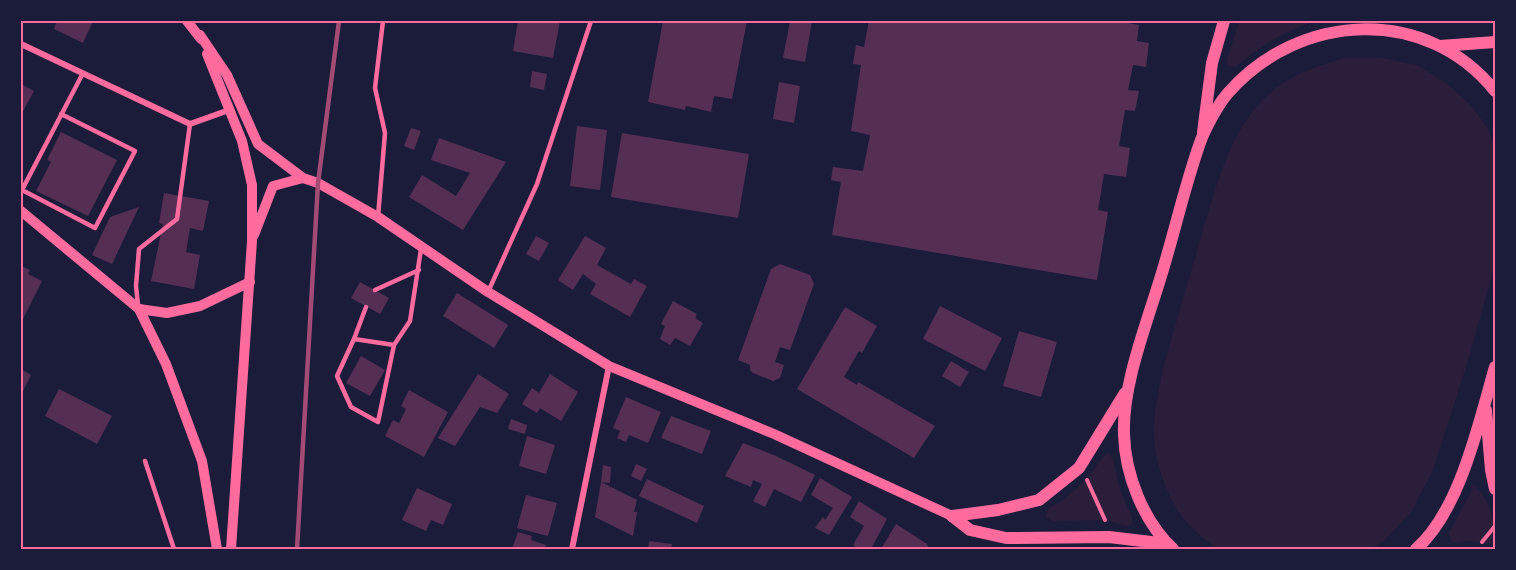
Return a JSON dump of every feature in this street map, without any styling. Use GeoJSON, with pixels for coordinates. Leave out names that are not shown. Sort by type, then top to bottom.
{"type":"FeatureCollection","features":[{"type":"Feature","properties":{"kind":"main road"},"geometry":{"type":"LineString","coordinates":[[1170,547],[1144,508],[1130,471],[1124,434],[1128,390],[1202,139],[1212,63],[1224,21]]}},
{"type":"Feature","properties":{"kind":"main road"},"geometry":{"type":"LineString","coordinates":[[1382,21],[1402,32],[1440,46],[1470,66],[1495,91]]}},
{"type":"Feature","properties":{"kind":"main road"},"geometry":{"type":"LineString","coordinates":[[1202,139],[1227,94],[1255,68],[1275,54],[1315,36],[1331,32],[1361,29],[1402,32]]}},
{"type":"Feature","properties":{"kind":"main road"},"geometry":{"type":"LineString","coordinates":[[1440,46],[1495,42]]}},
{"type":"Feature","properties":{"kind":"main road"},"geometry":{"type":"LineString","coordinates":[[1416,549],[1436,527],[1450,504],[1462,475],[1495,367]]}},
{"type":"Feature","properties":{"kind":"main road"},"geometry":{"type":"LineString","coordinates":[[952,516],[998,510],[1039,500],[1079,468],[1128,390]]}},
{"type":"Feature","properties":{"kind":"main road"},"geometry":{"type":"LineString","coordinates":[[1485,401],[1491,470],[1495,489]]}},
{"type":"Feature","properties":{"kind":"main road"},"geometry":{"type":"LineString","coordinates":[[952,516],[970,530],[1006,538],[1109,537],[1170,547]]}},
{"type":"Feature","properties":{"kind":"main road"},"geometry":{"type":"LineString","coordinates":[[1109,537],[1124,549]]}},
{"type":"Feature","properties":{"kind":"street"},"geometry":{"type":"LineString","coordinates":[[187,21],[200,35],[227,75],[258,144],[303,178],[318,183],[378,217],[488,292],[609,366],[774,434],[952,516]]}},
{"type":"Feature","properties":{"kind":"street"},"geometry":{"type":"LineString","coordinates":[[200,35],[242,141],[252,185],[250,282],[231,549]]}},
{"type":"Feature","properties":{"kind":"street"},"geometry":{"type":"LineString","coordinates":[[21,44],[190,124],[229,110]]}},
{"type":"Feature","properties":{"kind":"street"},"geometry":{"type":"LineString","coordinates":[[252,241],[273,186],[303,178]]}},
{"type":"Feature","properties":{"kind":"street"},"geometry":{"type":"LineString","coordinates":[[21,211],[138,309],[166,364],[202,461],[216,549]]}},
{"type":"Feature","properties":{"kind":"street"},"geometry":{"type":"LineString","coordinates":[[138,309],[167,313],[200,306],[250,282]]}},
{"type":"Feature","properties":{"kind":"street"},"geometry":{"type":"LineString","coordinates":[[572,549],[609,366]]}},
{"type":"Feature","properties":{"kind":"lane"},"geometry":{"type":"LineString","coordinates":[[378,217],[386,133],[375,87],[383,21]]}},
{"type":"Feature","properties":{"kind":"lane"},"geometry":{"type":"LineString","coordinates":[[488,292],[537,184],[591,21]]}},
{"type":"Feature","properties":{"kind":"lane"},"geometry":{"type":"LineString","coordinates":[[61,114],[135,151],[95,228],[22,190],[61,114],[83,73]]}},
{"type":"Feature","properties":{"kind":"lane"},"geometry":{"type":"LineString","coordinates":[[138,309],[136,286],[139,249],[177,219],[190,124]]}},
{"type":"Feature","properties":{"kind":"lane"},"geometry":{"type":"LineString","coordinates":[[366,307],[337,375],[351,407],[378,422],[394,345],[410,321],[421,246]]}},
{"type":"Feature","properties":{"kind":"lane"},"geometry":{"type":"LineString","coordinates":[[375,290],[418,270]]}},
{"type":"Feature","properties":{"kind":"lane"},"geometry":{"type":"LineString","coordinates":[[354,339],[394,345]]}},
{"type":"Feature","properties":{"kind":"lane"},"geometry":{"type":"LineString","coordinates":[[145,460],[174,549]]}},
{"type":"Feature","properties":{"kind":"path"},"geometry":{"type":"LineString","coordinates":[[1087,479],[1105,520]]}},
{"type":"Feature","properties":{"kind":"path"},"geometry":{"type":"LineString","coordinates":[[1482,542],[1495,526]]}},
{"type":"Feature","properties":{"kind":"shaded area"},"geometry":{"type":"Polygon","coordinates":[[[1239,21],[1318,21],[1274,39],[1235,67],[1228,66],[1227,60],[1239,21]]]}},
{"type":"Feature","properties":{"kind":"shaded area"},"geometry":{"type":"Polygon","coordinates":[[[1344,58],[1381,58],[1417,65],[1446,83],[1472,106],[1488,129],[1495,148],[1495,265],[1467,364],[1433,470],[1411,512],[1385,540],[1371,549],[1217,549],[1193,529],[1180,514],[1161,475],[1154,432],[1163,368],[1215,190],[1232,146],[1243,126],[1255,108],[1279,86],[1305,71],[1344,58]]]}},
{"type":"Feature","properties":{"kind":"shaded area"},"geometry":{"type":"Polygon","coordinates":[[[1109,454],[1113,459],[1120,490],[1132,517],[1132,525],[1126,526],[1105,520],[1052,521],[1046,517],[1048,509],[1072,492],[1104,456],[1109,454]]]}},
{"type":"Feature","properties":{"kind":"shaded area"},"geometry":{"type":"Polygon","coordinates":[[[1474,486],[1480,491],[1491,512],[1495,544],[1469,541],[1452,543],[1449,533],[1474,486]]]}},
{"type":"Feature","properties":{"kind":"building"},"geometry":{"type":"Polygon","coordinates":[[[57,21],[93,21],[83,43],[54,29],[57,21]]]}},
{"type":"Feature","properties":{"kind":"building"},"geometry":{"type":"Polygon","coordinates":[[[518,21],[560,21],[553,58],[513,51],[518,21]]]}},
{"type":"Feature","properties":{"kind":"building"},"geometry":{"type":"Polygon","coordinates":[[[663,21],[747,21],[732,99],[714,96],[711,112],[686,106],[685,110],[648,102],[663,21]]]}},
{"type":"Feature","properties":{"kind":"building"},"geometry":{"type":"Polygon","coordinates":[[[790,21],[812,21],[805,62],[783,58],[790,21]]]}},
{"type":"Feature","properties":{"kind":"building"},"geometry":{"type":"Polygon","coordinates":[[[869,21],[1118,21],[1139,25],[1137,41],[1149,43],[1146,67],[1133,65],[1128,90],[1139,91],[1135,111],[1125,110],[1119,146],[1130,148],[1126,177],[1104,174],[1098,210],[1108,212],[1097,280],[832,235],[841,182],[831,180],[833,167],[863,171],[870,135],[851,131],[861,65],[853,64],[856,45],[864,47],[869,21]]]}},
{"type":"Feature","properties":{"kind":"building"},"geometry":{"type":"Polygon","coordinates":[[[532,71],[547,74],[544,90],[530,87],[532,71]]]}},
{"type":"Feature","properties":{"kind":"building"},"geometry":{"type":"Polygon","coordinates":[[[779,82],[800,86],[794,123],[773,119],[779,82]]]}},
{"type":"Feature","properties":{"kind":"building"},"geometry":{"type":"Polygon","coordinates":[[[21,84],[34,91],[21,115],[21,84]]]}},
{"type":"Feature","properties":{"kind":"building"},"geometry":{"type":"Polygon","coordinates":[[[577,126],[607,130],[600,190],[570,186],[577,126]]]}},
{"type":"Feature","properties":{"kind":"building"},"geometry":{"type":"Polygon","coordinates":[[[411,128],[421,131],[414,150],[404,146],[411,128]]]}},
{"type":"Feature","properties":{"kind":"building"},"geometry":{"type":"Polygon","coordinates":[[[61,132],[117,160],[88,216],[36,191],[51,162],[47,160],[61,132]]]}},
{"type":"Feature","properties":{"kind":"building"},"geometry":{"type":"Polygon","coordinates":[[[622,133],[749,154],[738,218],[611,197],[622,133]]]}},
{"type":"Feature","properties":{"kind":"building"},"geometry":{"type":"Polygon","coordinates":[[[439,138],[506,162],[463,230],[409,197],[422,175],[456,196],[470,173],[431,160],[439,138]]]}},
{"type":"Feature","properties":{"kind":"building"},"geometry":{"type":"Polygon","coordinates":[[[164,193],[209,201],[203,231],[190,228],[186,252],[200,255],[194,289],[151,281],[163,224],[159,223],[164,193]]]}},
{"type":"Feature","properties":{"kind":"building"},"geometry":{"type":"Polygon","coordinates":[[[139,207],[112,264],[92,255],[110,217],[139,207]]]}},
{"type":"Feature","properties":{"kind":"building"},"geometry":{"type":"Polygon","coordinates":[[[536,236],[549,243],[539,261],[526,254],[536,236]]]}},
{"type":"Feature","properties":{"kind":"building"},"geometry":{"type":"Polygon","coordinates":[[[585,236],[606,248],[597,265],[631,284],[634,279],[647,286],[630,317],[590,294],[596,284],[583,274],[573,290],[558,280],[585,236]]]}},
{"type":"Feature","properties":{"kind":"building"},"geometry":{"type":"Polygon","coordinates":[[[780,264],[810,275],[814,284],[790,350],[780,347],[775,362],[784,365],[780,378],[773,381],[753,373],[750,365],[738,360],[771,269],[780,264]]]}},
{"type":"Feature","properties":{"kind":"building"},"geometry":{"type":"Polygon","coordinates":[[[21,266],[30,270],[28,274],[42,281],[21,323],[21,266]]]}},
{"type":"Feature","properties":{"kind":"building"},"geometry":{"type":"Polygon","coordinates":[[[360,282],[389,298],[380,314],[351,298],[360,282]]]}},
{"type":"Feature","properties":{"kind":"building"},"geometry":{"type":"Polygon","coordinates":[[[457,293],[508,325],[494,348],[443,316],[457,293]]]}},
{"type":"Feature","properties":{"kind":"building"},"geometry":{"type":"Polygon","coordinates":[[[673,301],[697,314],[695,318],[703,323],[690,346],[675,338],[670,345],[660,339],[665,326],[661,324],[673,301]]]}},
{"type":"Feature","properties":{"kind":"building"},"geometry":{"type":"Polygon","coordinates":[[[940,306],[1002,338],[985,371],[923,339],[940,306]]]}},
{"type":"Feature","properties":{"kind":"building"},"geometry":{"type":"Polygon","coordinates":[[[845,307],[877,326],[862,353],[859,351],[844,377],[857,385],[858,382],[935,426],[914,458],[797,389],[845,307]]]}},
{"type":"Feature","properties":{"kind":"building"},"geometry":{"type":"Polygon","coordinates":[[[1019,331],[1057,342],[1041,397],[1003,386],[1019,331]]]}},
{"type":"Feature","properties":{"kind":"building"},"geometry":{"type":"Polygon","coordinates":[[[361,356],[385,370],[370,396],[346,383],[361,356]]]}},
{"type":"Feature","properties":{"kind":"building"},"geometry":{"type":"Polygon","coordinates":[[[951,361],[969,372],[960,387],[942,376],[951,361]]]}},
{"type":"Feature","properties":{"kind":"building"},"geometry":{"type":"Polygon","coordinates":[[[21,369],[31,375],[21,395],[21,369]]]}},
{"type":"Feature","properties":{"kind":"building"},"geometry":{"type":"Polygon","coordinates":[[[478,374],[509,394],[497,413],[480,407],[455,446],[438,438],[478,374]]]}},
{"type":"Feature","properties":{"kind":"building"},"geometry":{"type":"Polygon","coordinates":[[[550,374],[578,392],[561,421],[540,408],[537,413],[522,404],[532,388],[539,393],[550,374]]]}},
{"type":"Feature","properties":{"kind":"building"},"geometry":{"type":"Polygon","coordinates":[[[59,389],[112,416],[97,444],[45,416],[59,389]]]}},
{"type":"Feature","properties":{"kind":"building"},"geometry":{"type":"Polygon","coordinates":[[[409,390],[448,412],[424,457],[385,436],[393,420],[399,423],[406,409],[401,406],[409,390]]]}},
{"type":"Feature","properties":{"kind":"building"},"geometry":{"type":"Polygon","coordinates":[[[626,397],[661,412],[648,443],[629,435],[626,442],[617,438],[620,431],[613,428],[626,397]]]}},
{"type":"Feature","properties":{"kind":"building"},"geometry":{"type":"Polygon","coordinates":[[[671,416],[711,431],[702,454],[661,438],[671,416]]]}},
{"type":"Feature","properties":{"kind":"building"},"geometry":{"type":"Polygon","coordinates":[[[511,419],[527,425],[525,434],[508,429],[511,419]]]}},
{"type":"Feature","properties":{"kind":"building"},"geometry":{"type":"Polygon","coordinates":[[[527,436],[555,445],[546,474],[519,466],[527,436]]]}},
{"type":"Feature","properties":{"kind":"building"},"geometry":{"type":"Polygon","coordinates":[[[743,443],[815,475],[801,502],[774,489],[765,507],[753,501],[762,484],[753,480],[751,487],[725,476],[743,443]]]}},
{"type":"Feature","properties":{"kind":"building"},"geometry":{"type":"Polygon","coordinates":[[[636,464],[647,469],[641,481],[631,476],[636,464]]]}},
{"type":"Feature","properties":{"kind":"building"},"geometry":{"type":"Polygon","coordinates":[[[603,465],[611,467],[610,483],[601,482],[603,465]]]}},
{"type":"Feature","properties":{"kind":"building"},"geometry":{"type":"Polygon","coordinates":[[[820,478],[852,497],[829,535],[815,528],[823,517],[825,520],[833,508],[811,495],[820,478]]]}},
{"type":"Feature","properties":{"kind":"building"},"geometry":{"type":"Polygon","coordinates":[[[647,479],[704,506],[697,523],[639,496],[647,479]]]}},
{"type":"Feature","properties":{"kind":"building"},"geometry":{"type":"Polygon","coordinates":[[[601,482],[637,500],[633,536],[595,517],[601,482]]]}},
{"type":"Feature","properties":{"kind":"building"},"geometry":{"type":"Polygon","coordinates":[[[417,488],[452,504],[443,525],[431,520],[426,531],[402,520],[417,488]]]}},
{"type":"Feature","properties":{"kind":"building"},"geometry":{"type":"Polygon","coordinates":[[[526,495],[557,503],[548,536],[517,528],[526,495]]]}},
{"type":"Feature","properties":{"kind":"building"},"geometry":{"type":"Polygon","coordinates":[[[859,501],[887,519],[871,549],[858,549],[853,545],[864,526],[850,517],[859,501]]]}},
{"type":"Feature","properties":{"kind":"building"},"geometry":{"type":"Polygon","coordinates":[[[896,524],[927,544],[929,549],[881,549],[896,524]]]}},
{"type":"Feature","properties":{"kind":"building"},"geometry":{"type":"Polygon","coordinates":[[[518,532],[532,536],[531,540],[546,545],[545,549],[512,549],[518,532]]]}},
{"type":"Feature","properties":{"kind":"building"},"geometry":{"type":"Polygon","coordinates":[[[649,541],[672,544],[671,549],[648,549],[649,541]]]}},
{"type":"Feature","properties":{"kind":"railway"},"geometry":{"type":"LineString","coordinates":[[297,549],[318,183],[339,21]]}}]}
